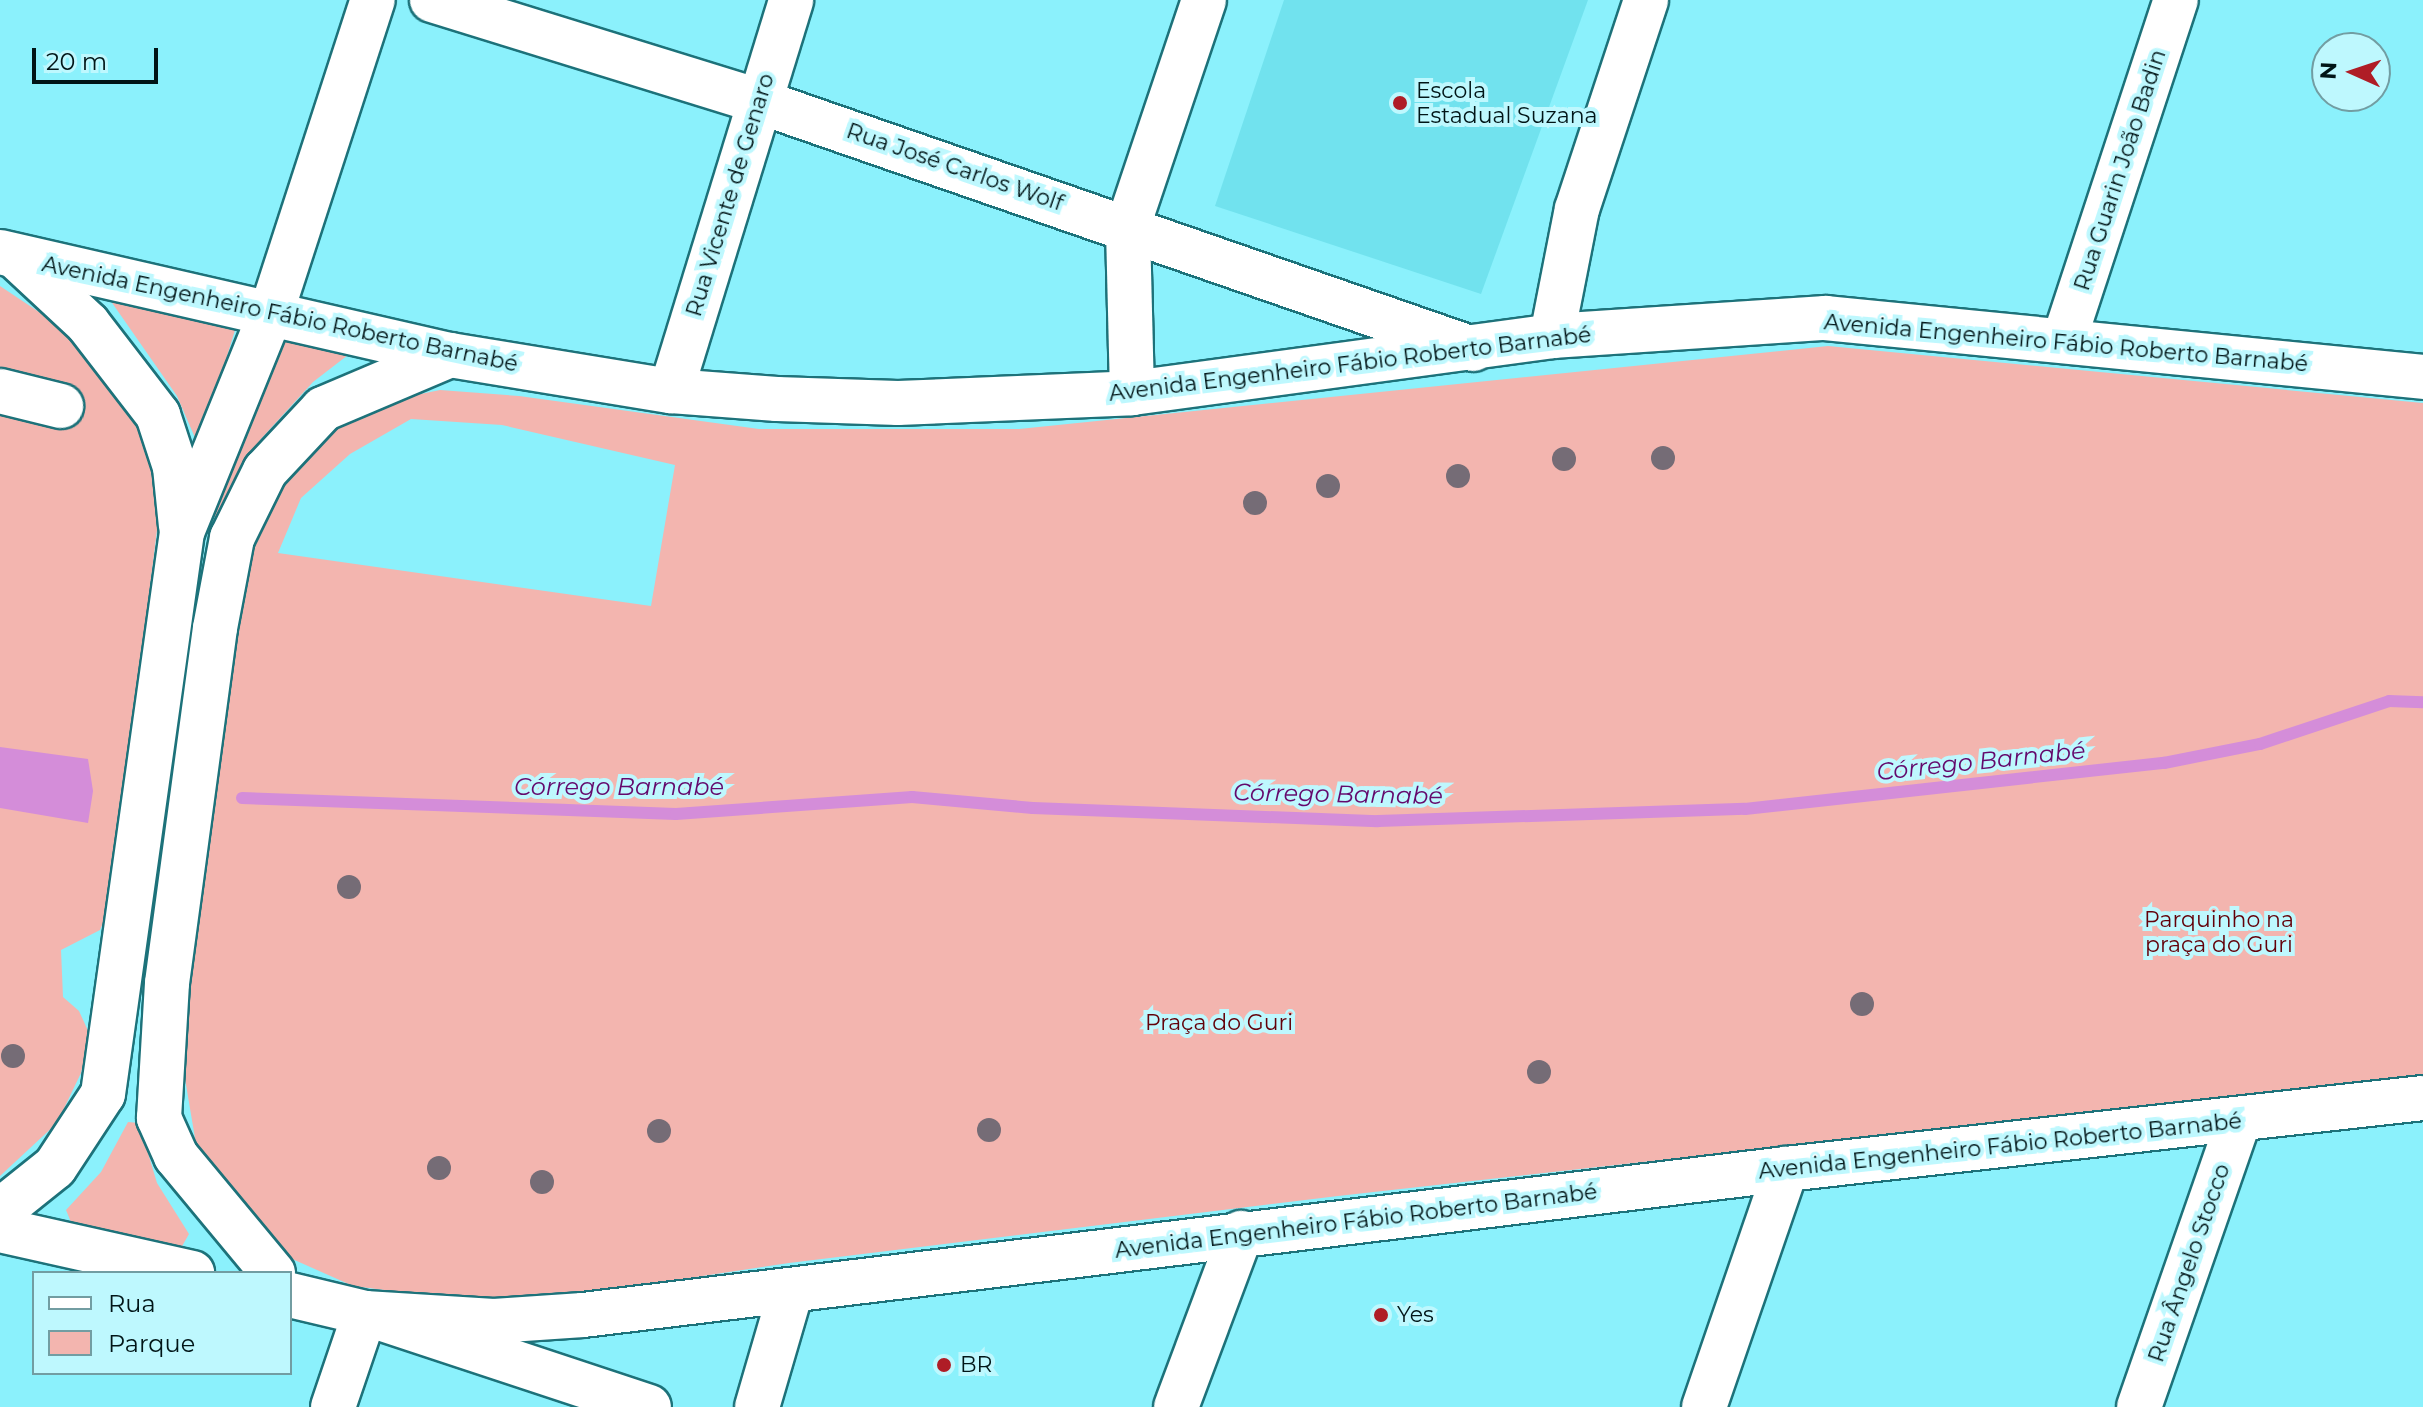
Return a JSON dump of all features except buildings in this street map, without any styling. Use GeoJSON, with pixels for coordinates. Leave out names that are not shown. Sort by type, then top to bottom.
{"type":"FeatureCollection","features":[{"type":"Feature","properties":{"kind":"main road"},"geometry":{"type":"LineString","coordinates":[[182,532],[272,310],[373,0]]}},
{"type":"Feature","properties":{"kind":"main road","name":"Rua José Carlos Wolf"},"geometry":{"type":"LineString","coordinates":[[432,0],[758,101],[1128,226],[1473,349]]}},
{"type":"Feature","properties":{"kind":"main road","name":"Rua Vicente de Genaro"},"geometry":{"type":"LineString","coordinates":[[671,391],[791,0]]}},
{"type":"Feature","properties":{"kind":"main road"},"geometry":{"type":"LineString","coordinates":[[1132,393],[1128,226],[1204,0]]}},
{"type":"Feature","properties":{"kind":"main road"},"geometry":{"type":"LineString","coordinates":[[1552,336],[1577,209],[1646,0]]}},
{"type":"Feature","properties":{"kind":"main road","name":"Rua Guarin João Badin"},"geometry":{"type":"LineString","coordinates":[[2064,340],[2176,0]]}},
{"type":"Feature","properties":{"kind":"main road"},"geometry":{"type":"LineString","coordinates":[[0,1211],[55,1167],[103,1094],[182,532],[175,467],[158,415],[88,324],[8,254]]}},
{"type":"Feature","properties":{"kind":"main road","name":"Avenida Engenheiro Fábio Roberto Barnabé"},"geometry":{"type":"LineString","coordinates":[[8,254],[272,310],[450,355],[671,391],[898,403],[1132,393],[1552,336],[1825,318],[2423,377]]}},
{"type":"Feature","properties":{"kind":"main road"},"geometry":{"type":"LineString","coordinates":[[273,1271],[176,1156],[159,1118],[167,983],[215,628],[232,538],[265,471],[323,409],[450,355]]}},
{"type":"Feature","properties":{"kind":"main road"},"geometry":{"type":"LineString","coordinates":[[0,391],[61,406]]}},
{"type":"Feature","properties":{"kind":"main road"},"geometry":{"type":"LineString","coordinates":[[120,977],[167,983]]}},
{"type":"Feature","properties":{"kind":"main road","name":"Avenida Engenheiro Fábio Roberto Barnabé"},"geometry":{"type":"LineString","coordinates":[[292,1290],[365,1313],[494,1321],[791,1291],[1241,1233],[2423,1098]]}},
{"type":"Feature","properties":{"kind":"main road","name":"Rua Ângelo Stocco"},"geometry":{"type":"LineString","coordinates":[[2139,1407],[2239,1120]]}},
{"type":"Feature","properties":{"kind":"main road"},"geometry":{"type":"LineString","coordinates":[[1704,1407],[1786,1169]]}},
{"type":"Feature","properties":{"kind":"main road"},"geometry":{"type":"LineString","coordinates":[[0,1230],[183,1271]]}},
{"type":"Feature","properties":{"kind":"main road"},"geometry":{"type":"LineString","coordinates":[[1176,1407],[1241,1233]]}},
{"type":"Feature","properties":{"kind":"main road"},"geometry":{"type":"LineString","coordinates":[[757,1407],[791,1291]]}},
{"type":"Feature","properties":{"kind":"main road"},"geometry":{"type":"LineString","coordinates":[[333,1407],[365,1313],[649,1407]]}},
{"type":"Feature","properties":{"kind":"shaded area","name":"Escola Estadual Suzana"},"geometry":{"type":"Polygon","coordinates":[[[1284,0],[1588,0],[1481,294],[1215,206],[1284,0]]]}},
{"type":"Feature","properties":{"kind":"shaded area"},"geometry":{"type":"Polygon","coordinates":[[[0,747],[88,759],[93,791],[88,823],[0,808],[0,747]]]}},
{"type":"Feature","properties":{"kind":"green space"},"geometry":{"type":"Polygon","coordinates":[[[0,286],[51,320],[101,367],[149,441],[159,514],[111,904],[100,930],[61,950],[63,997],[79,1011],[90,1035],[81,1073],[57,1123],[0,1176],[0,286]]]}},
{"type":"Feature","properties":{"kind":"green space"},"geometry":{"type":"Polygon","coordinates":[[[108,297],[236,327],[199,447],[177,396],[108,297]]]}},
{"type":"Feature","properties":{"kind":"green space"},"geometry":{"type":"Polygon","coordinates":[[[276,335],[348,355],[313,382],[260,440],[221,518],[208,515],[276,335]]]}},
{"type":"Feature","properties":{"kind":"green space"},"geometry":{"type":"Polygon","coordinates":[[[1828,346],[2423,403],[2423,1075],[1338,1196],[789,1263],[563,1297],[447,1298],[353,1286],[281,1254],[227,1200],[196,1144],[182,1061],[194,918],[247,553],[282,485],[332,430],[387,401],[440,390],[519,396],[759,429],[1019,429],[1828,346]],[[411,419],[350,454],[301,498],[278,553],[651,606],[675,465],[502,425],[411,419]]]}},
{"type":"Feature","properties":{"kind":"green space"},"geometry":{"type":"Polygon","coordinates":[[[128,1122],[139,1123],[157,1183],[189,1234],[181,1248],[73,1227],[66,1210],[101,1172],[128,1122]]]}},
{"type":"Feature","properties":{"kind":"waterway","name":"Córrego Barnabé"},"geometry":{"type":"LineString","coordinates":[[242,798],[676,814],[912,797],[1033,808],[1378,821],[1745,809],[2164,763],[2260,744],[2389,701],[2423,702]]}},
{"type":"Feature","properties":{"kind":"place","name":"Escola Estadual Suzana"},"geometry":{"type":"Point","coordinates":[1400,103]}},
{"type":"Feature","properties":{"kind":"place","name":"Yes"},"geometry":{"type":"Point","coordinates":[1381,1315]}},
{"type":"Feature","properties":{"kind":"place","name":"BR"},"geometry":{"type":"Point","coordinates":[944,1365]}},
{"type":"Feature","properties":{"kind":"park label","name":"Parquinho na praça do Guri"},"geometry":{"type":"Point","coordinates":[2219,932]}},
{"type":"Feature","properties":{"kind":"park label","name":"Praça do Guri"},"geometry":{"type":"Point","coordinates":[1219,1023]}}]}
